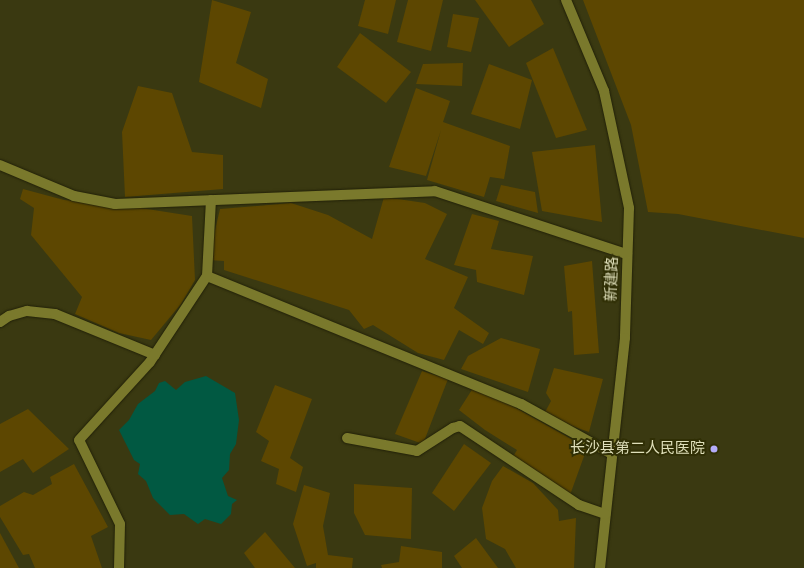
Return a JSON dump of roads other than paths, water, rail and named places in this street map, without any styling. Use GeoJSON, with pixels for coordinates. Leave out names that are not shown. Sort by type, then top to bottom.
{"type":"FeatureCollection","features":[{"type":"Feature","properties":{"kind":"street","name":"新建路"},"geometry":{"type":"LineString","coordinates":[[566,0],[604,91],[629,208],[625,338],[600,568]]}},
{"type":"Feature","properties":{"kind":"street"},"geometry":{"type":"LineString","coordinates":[[0,165],[74,196],[115,204],[435,191],[627,254]]}},
{"type":"Feature","properties":{"kind":"street"},"geometry":{"type":"LineString","coordinates":[[119,568],[120,524],[79,440],[155,355],[207,276],[212,200]]}},
{"type":"Feature","properties":{"kind":"street"},"geometry":{"type":"LineString","coordinates":[[207,276],[521,404],[612,454]]}},
{"type":"Feature","properties":{"kind":"street"},"geometry":{"type":"LineString","coordinates":[[0,322],[9,316],[27,311],[55,314],[155,355]]}},
{"type":"Feature","properties":{"kind":"street"},"geometry":{"type":"LineString","coordinates":[[347,438],[417,451],[452,428],[460,426],[579,506],[605,514]]}},
{"type":"Feature","properties":{"kind":"place","name":"长沙县第二人民医院"},"geometry":{"type":"Point","coordinates":[714,449]}}]}
